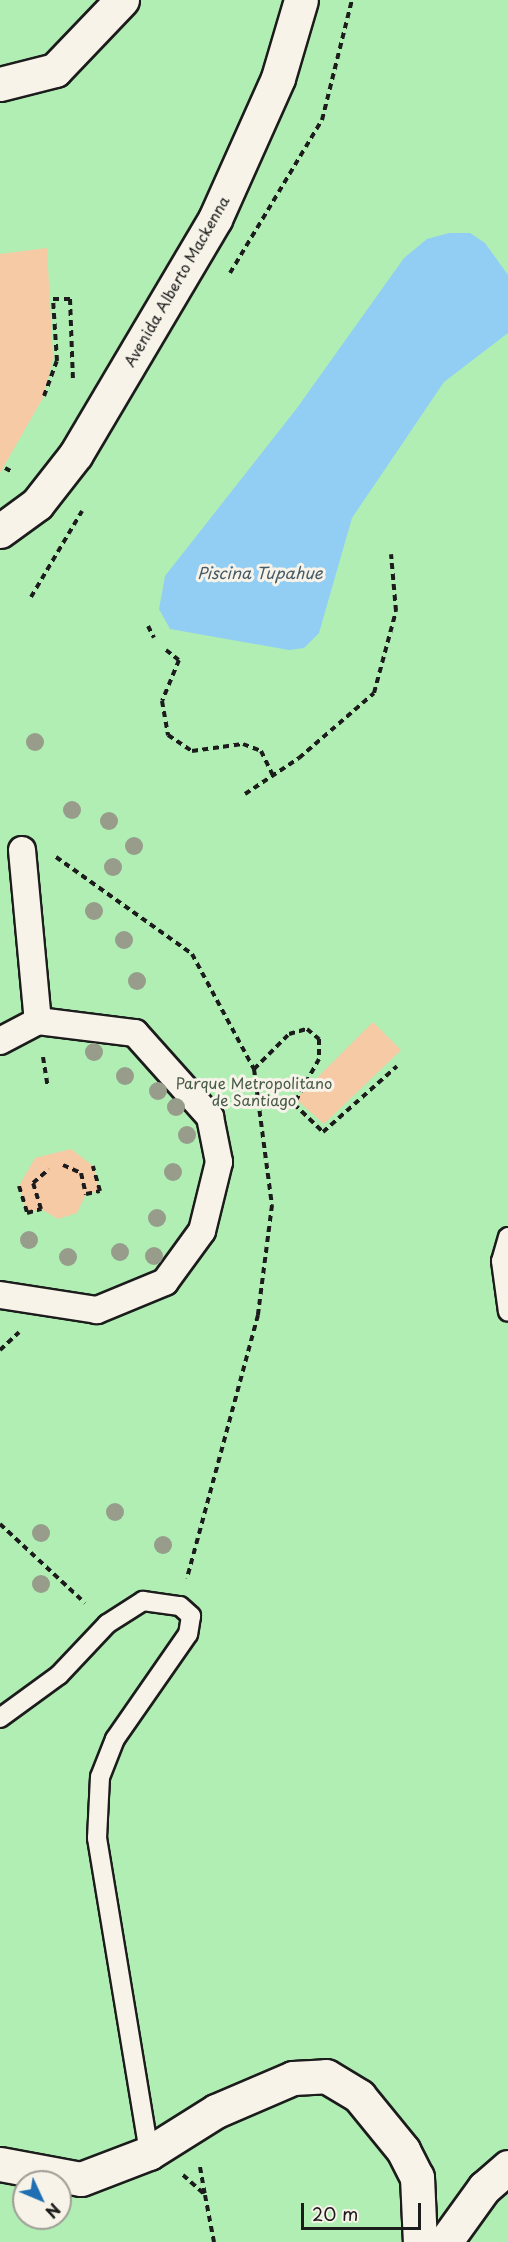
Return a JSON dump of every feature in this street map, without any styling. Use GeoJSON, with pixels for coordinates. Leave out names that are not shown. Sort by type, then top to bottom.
{"type":"FeatureCollection","features":[{"type":"Feature","properties":{"kind":"street"},"geometry":{"type":"LineString","coordinates":[[0,84],[55,70],[122,0]]}},
{"type":"Feature","properties":{"kind":"street","name":"Avenida Alberto Mackenna"},"geometry":{"type":"LineString","coordinates":[[0,531],[37,504],[76,454],[215,219],[278,78],[301,0]]}},
{"type":"Feature","properties":{"kind":"street"},"geometry":{"type":"LineString","coordinates":[[22,850],[38,1021]]}},
{"type":"Feature","properties":{"kind":"street"},"geometry":{"type":"LineString","coordinates":[[0,1041],[38,1021],[135,1033],[210,1117],[219,1162],[202,1231],[165,1282],[97,1310],[0,1295]]}},
{"type":"Feature","properties":{"kind":"street"},"geometry":{"type":"LineString","coordinates":[[0,2164],[81,2180],[149,2153],[227,2106],[293,2078],[326,2076],[359,2096],[403,2150],[417,2177],[420,2242]]}},
{"type":"Feature","properties":{"kind":"street"},"geometry":{"type":"LineString","coordinates":[[445,2242],[484,2188],[508,2167]]}},
{"type":"Feature","properties":{"kind":"lane"},"geometry":{"type":"LineString","coordinates":[[508,1237],[501,1261],[508,1312]]}},
{"type":"Feature","properties":{"kind":"lane"},"geometry":{"type":"LineString","coordinates":[[0,1718],[58,1675],[107,1624],[143,1601],[180,1606],[191,1616],[188,1634],[115,1738],[100,1777],[97,1838],[149,2153]]}},
{"type":"Feature","properties":{"kind":"lane"},"geometry":{"type":"LineString","coordinates":[[484,2188],[508,2154]]}},
{"type":"Feature","properties":{"kind":"path"},"geometry":{"type":"LineString","coordinates":[[44,396],[57,361],[53,299],[70,299],[74,379]]}},
{"type":"Feature","properties":{"kind":"path"},"geometry":{"type":"LineString","coordinates":[[245,794],[273,776],[374,693],[396,611],[391,554]]}},
{"type":"Feature","properties":{"kind":"path"},"geometry":{"type":"LineString","coordinates":[[148,626],[154,638]]}},
{"type":"Feature","properties":{"kind":"path"},"geometry":{"type":"LineString","coordinates":[[166,650],[179,660],[162,701],[168,735],[192,751],[243,744],[261,751],[273,776]]}},
{"type":"Feature","properties":{"kind":"path"},"geometry":{"type":"LineString","coordinates":[[254,1069],[289,1034],[307,1029],[319,1039],[319,1059],[294,1104],[323,1132],[397,1066]]}},
{"type":"Feature","properties":{"kind":"path"},"geometry":{"type":"LineString","coordinates":[[63,1165],[81,1173],[86,1194],[100,1191],[93,1166]]}},
{"type":"Feature","properties":{"kind":"path"},"geometry":{"type":"LineString","coordinates":[[19,1186],[27,1213],[41,1209],[33,1183],[49,1169]]}},
{"type":"Feature","properties":{"kind":"path"},"geometry":{"type":"LineString","coordinates":[[0,1524],[107,1624]]}},
{"type":"Feature","properties":{"kind":"green space","name":"Parque Metropolitano de Santiago"},"geometry":{"type":"Polygon","coordinates":[[[0,0],[508,0],[508,2242],[0,2242],[0,0]]]}},
{"type":"Feature","properties":{"kind":"water","name":"Piscina Tupahue"},"geometry":{"type":"Polygon","coordinates":[[[449,233],[470,233],[485,243],[508,275],[508,333],[444,382],[352,518],[319,633],[304,648],[289,650],[170,629],[159,609],[165,576],[297,408],[404,258],[427,239],[449,233]]]}},
{"type":"Feature","properties":{"kind":"building"},"geometry":{"type":"Polygon","coordinates":[[[47,248],[53,358],[44,396],[0,473],[0,254],[47,248]]]}},
{"type":"Feature","properties":{"kind":"building"},"geometry":{"type":"Polygon","coordinates":[[[373,1022],[401,1050],[324,1124],[296,1099],[373,1022]]]}},
{"type":"Feature","properties":{"kind":"building"},"geometry":{"type":"Polygon","coordinates":[[[71,1149],[93,1166],[100,1191],[86,1194],[77,1213],[58,1219],[41,1209],[27,1213],[19,1186],[35,1158],[71,1149]]]}}]}
